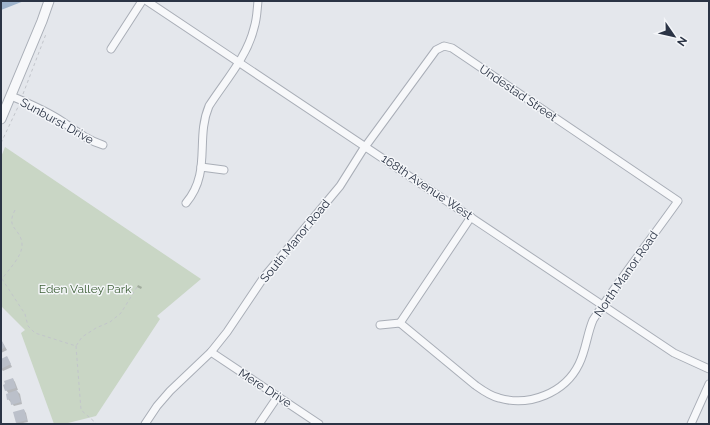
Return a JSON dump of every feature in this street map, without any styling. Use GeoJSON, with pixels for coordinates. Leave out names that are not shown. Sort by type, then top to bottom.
{"type":"FeatureCollection","features":[{"type":"Feature","properties":{"kind":"street"},"geometry":{"type":"LineString","coordinates":[[1,120],[42,21],[48,1]]}},
{"type":"Feature","properties":{"kind":"street"},"geometry":{"type":"LineString","coordinates":[[111,49],[142,1]]}},
{"type":"Feature","properties":{"kind":"street","name":"168th Avenue West"},"geometry":{"type":"LineString","coordinates":[[147,1],[674,353],[709,369]]}},
{"type":"Feature","properties":{"kind":"street"},"geometry":{"type":"LineString","coordinates":[[186,203],[197,187],[201,168],[205,115],[209,106],[238,62],[249,42],[254,29],[258,1]]}},
{"type":"Feature","properties":{"kind":"street","name":"Undestad Street"},"geometry":{"type":"LineString","coordinates":[[436,50],[444,46],[452,48],[597,147]]}},
{"type":"Feature","properties":{"kind":"street","name":"South Manor Road"},"geometry":{"type":"LineString","coordinates":[[145,424],[157,406],[170,391],[211,352],[227,332],[264,278],[340,186],[366,146],[436,50]]}},
{"type":"Feature","properties":{"kind":"street","name":"Sunburst Drive"},"geometry":{"type":"LineString","coordinates":[[11,96],[62,122],[81,136],[103,146]]}},
{"type":"Feature","properties":{"kind":"street","name":"North Manor Road"},"geometry":{"type":"LineString","coordinates":[[400,323],[475,385],[486,393],[498,398],[512,401],[525,401],[551,393],[562,386],[579,365],[593,320],[678,201],[597,147]]}},
{"type":"Feature","properties":{"kind":"street"},"geometry":{"type":"LineString","coordinates":[[201,168],[224,170]]}},
{"type":"Feature","properties":{"kind":"street"},"geometry":{"type":"LineString","coordinates":[[380,325],[400,323],[471,217]]}},
{"type":"Feature","properties":{"kind":"street","name":"Mere Drive"},"geometry":{"type":"LineString","coordinates":[[211,352],[319,424]]}},
{"type":"Feature","properties":{"kind":"street"},"geometry":{"type":"LineString","coordinates":[[691,424],[709,384]]}},
{"type":"Feature","properties":{"kind":"street"},"geometry":{"type":"LineString","coordinates":[[259,424],[278,396]]}},
{"type":"Feature","properties":{"kind":"path"},"geometry":{"type":"LineString","coordinates":[[1,143],[21,100],[47,31]]}},
{"type":"Feature","properties":{"kind":"path"},"geometry":{"type":"LineString","coordinates":[[15,210],[12,216],[12,226],[19,235],[22,245],[19,255],[1,279],[25,314],[28,326],[35,333],[76,346]]}},
{"type":"Feature","properties":{"kind":"path"},"geometry":{"type":"LineString","coordinates":[[97,424],[81,410],[76,346],[82,337],[96,328],[110,322],[121,313],[137,288]]}},
{"type":"Feature","properties":{"kind":"green space","name":"Eden Valley Park"},"geometry":{"type":"Polygon","coordinates":[[[5,147],[201,279],[157,316],[160,319],[96,416],[64,424],[54,424],[21,333],[25,330],[1,306],[1,157],[5,147]]]}},
{"type":"Feature","properties":{"kind":"water"},"geometry":{"type":"Polygon","coordinates":[[[1,1],[24,1],[1,10],[1,1]]]}},
{"type":"Feature","properties":{"kind":"building"},"geometry":{"type":"Polygon","coordinates":[[[1,339],[5,347],[1,350],[1,339]]]}},
{"type":"Feature","properties":{"kind":"building"},"geometry":{"type":"Polygon","coordinates":[[[7,356],[11,364],[1,369],[1,359],[7,356]]]}},
{"type":"Feature","properties":{"kind":"building"},"geometry":{"type":"Polygon","coordinates":[[[13,378],[16,388],[5,391],[3,385],[5,384],[4,381],[13,378]]]}},
{"type":"Feature","properties":{"kind":"building"},"geometry":{"type":"Polygon","coordinates":[[[17,390],[21,402],[11,405],[10,399],[7,400],[6,394],[17,390]]]}},
{"type":"Feature","properties":{"kind":"building"},"geometry":{"type":"Polygon","coordinates":[[[24,409],[27,420],[16,423],[13,412],[24,409]]]}}]}
